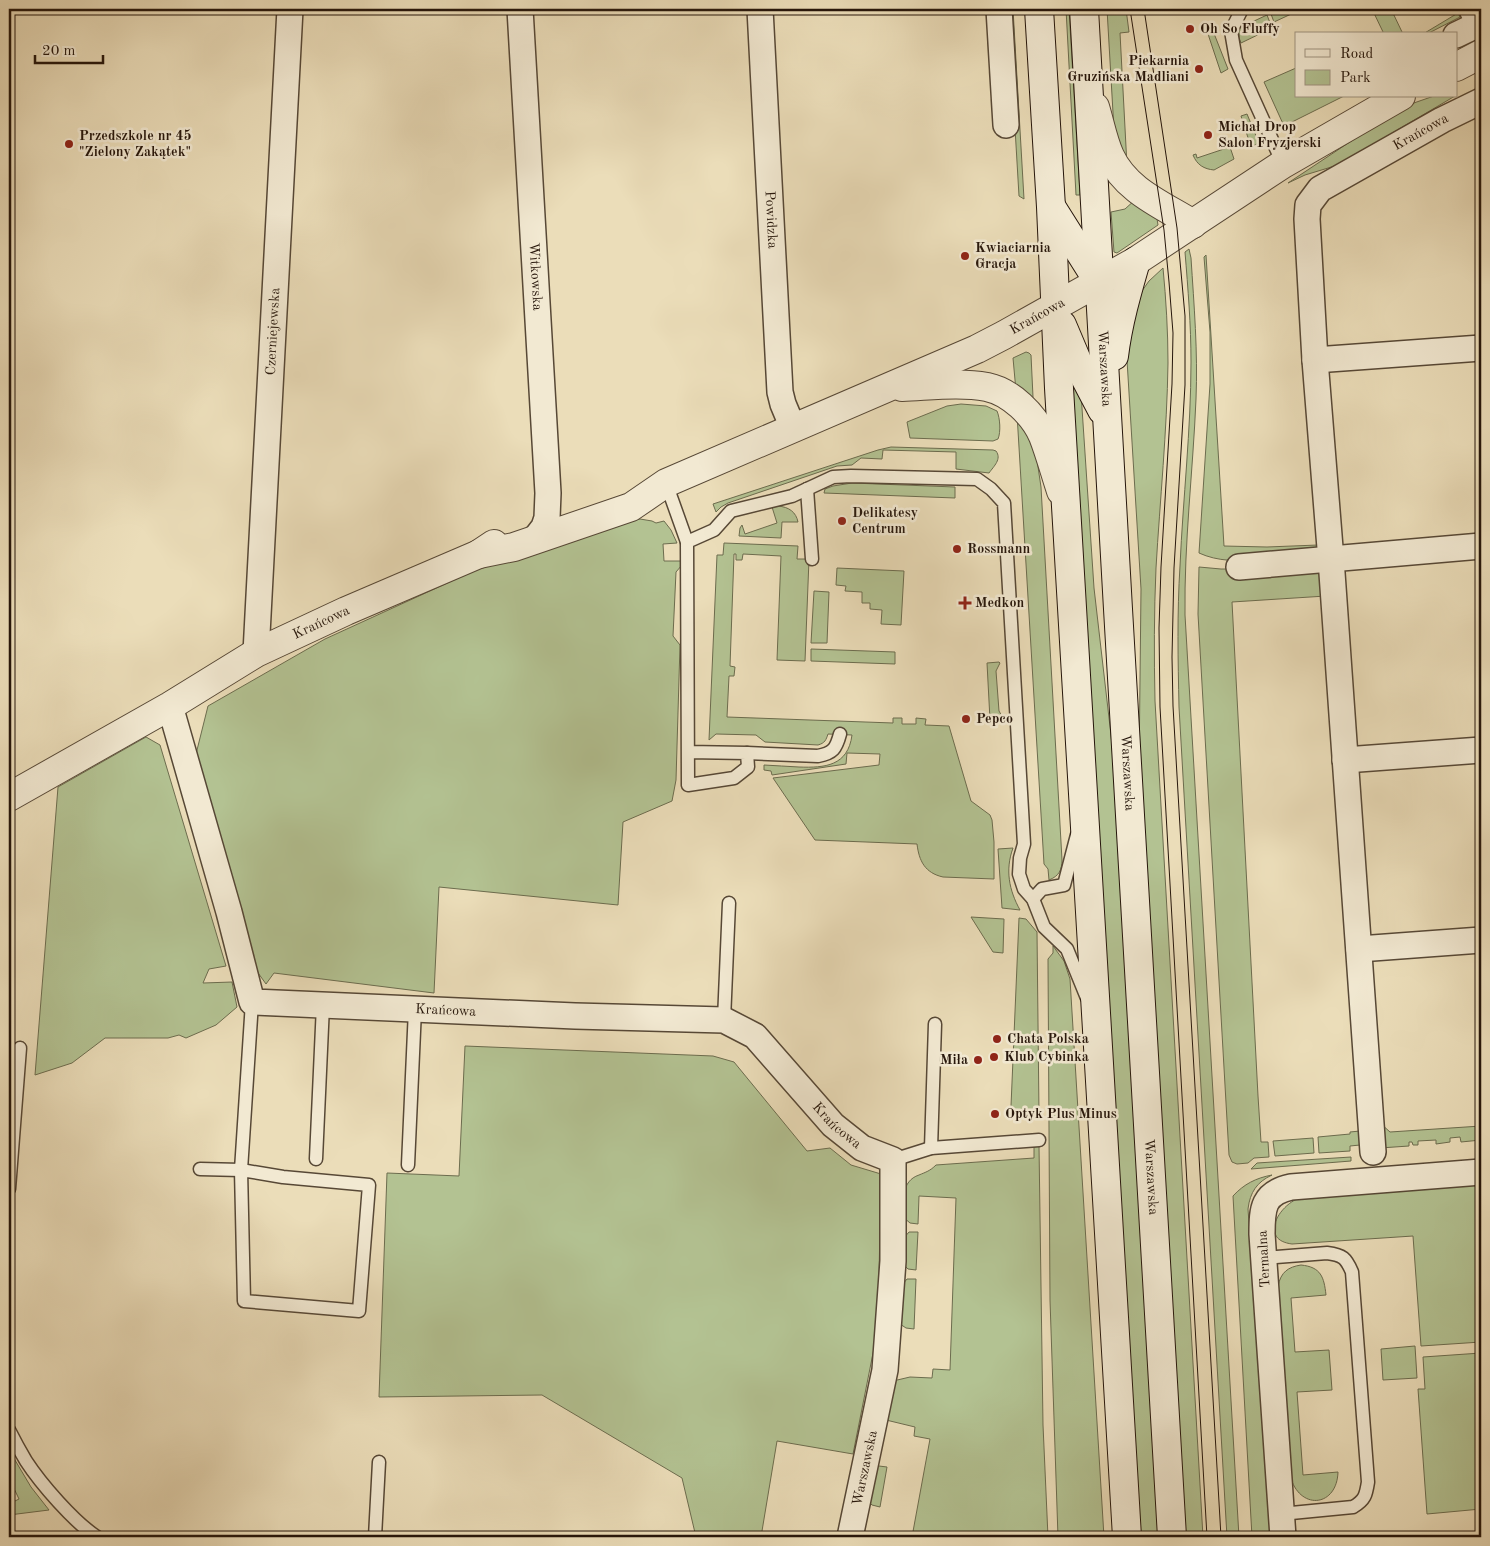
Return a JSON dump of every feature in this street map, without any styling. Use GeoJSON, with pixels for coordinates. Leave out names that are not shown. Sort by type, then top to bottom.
{"type":"FeatureCollection","features":[{"type":"Feature","properties":{"kind":"main road"},"geometry":{"type":"LineString","coordinates":[[1040,9],[1051,207],[1054,307],[1127,1537]]}},
{"type":"Feature","properties":{"kind":"main road","name":"Warszawska"},"geometry":{"type":"LineString","coordinates":[[1084,9],[1172,1537]]}},
{"type":"Feature","properties":{"kind":"main road"},"geometry":{"type":"LineString","coordinates":[[1458,66],[1481,54]]}},
{"type":"Feature","properties":{"kind":"main road"},"geometry":{"type":"LineString","coordinates":[[1089,86],[1109,155],[1123,177],[1134,188],[1193,224]]}},
{"type":"Feature","properties":{"kind":"main road","name":"Krańcowa"},"geometry":{"type":"LineString","coordinates":[[9,797],[170,706],[256,654],[346,611],[479,554],[510,534],[540,529],[624,489],[666,483],[984,345],[1136,261],[1283,164],[1392,99]]}},
{"type":"Feature","properties":{"kind":"main road"},"geometry":{"type":"LineString","coordinates":[[1051,207],[1099,283]]}},
{"type":"Feature","properties":{"kind":"main road"},"geometry":{"type":"LineString","coordinates":[[1107,420],[1116,338],[1136,261]]}},
{"type":"Feature","properties":{"kind":"main road"},"geometry":{"type":"LineString","coordinates":[[1054,307],[1081,370],[1107,420]]}},
{"type":"Feature","properties":{"kind":"main road"},"geometry":{"type":"LineString","coordinates":[[1059,388],[1062,379],[1067,374],[1073,370],[1081,370]]}},
{"type":"Feature","properties":{"kind":"main road"},"geometry":{"type":"LineString","coordinates":[[888,388],[969,386],[988,388],[1008,396],[1026,411],[1043,436],[1067,512]]}},
{"type":"Feature","properties":{"kind":"street","name":"Czerniejewska"},"geometry":{"type":"LineString","coordinates":[[256,654],[290,9]]}},
{"type":"Feature","properties":{"kind":"street","name":"Witkowska"},"geometry":{"type":"LineString","coordinates":[[520,9],[548,493],[540,529]]}},
{"type":"Feature","properties":{"kind":"street","name":"Powidzka"},"geometry":{"type":"LineString","coordinates":[[760,9],[780,392],[793,428]]}},
{"type":"Feature","properties":{"kind":"street"},"geometry":{"type":"LineString","coordinates":[[999,9],[1006,125]]}},
{"type":"Feature","properties":{"kind":"street","name":"Krańcowa"},"geometry":{"type":"LineString","coordinates":[[1374,1167],[1315,360],[1307,219],[1308,205],[1320,189],[1442,120],[1481,101]]}},
{"type":"Feature","properties":{"kind":"street"},"geometry":{"type":"LineString","coordinates":[[1315,360],[1481,348]]}},
{"type":"Feature","properties":{"kind":"street"},"geometry":{"type":"LineString","coordinates":[[1239,567],[1481,546]]}},
{"type":"Feature","properties":{"kind":"street"},"geometry":{"type":"LineString","coordinates":[[170,706],[226,902],[252,1002]]}},
{"type":"Feature","properties":{"kind":"street"},"geometry":{"type":"LineString","coordinates":[[1345,760],[1481,750]]}},
{"type":"Feature","properties":{"kind":"street"},"geometry":{"type":"LineString","coordinates":[[1359,949],[1481,940]]}},
{"type":"Feature","properties":{"kind":"street","name":"Krańcowa"},"geometry":{"type":"LineString","coordinates":[[252,1002],[575,1016],[724,1020],[755,1036],[833,1125],[862,1148],[893,1160]]}},
{"type":"Feature","properties":{"kind":"street","name":"Warszawska"},"geometry":{"type":"LineString","coordinates":[[850,1537],[885,1370],[893,1261],[893,1160]]}},
{"type":"Feature","properties":{"kind":"street","name":"Termalna"},"geometry":{"type":"LineString","coordinates":[[1282,1526],[1263,1258],[1262,1215],[1265,1204],[1273,1194],[1291,1187],[1374,1167],[1481,1172]]}},
{"type":"Feature","properties":{"kind":"lane"},"geometry":{"type":"LineString","coordinates":[[1242,9],[1231,31],[1236,60],[1283,164]]}},
{"type":"Feature","properties":{"kind":"lane"},"geometry":{"type":"LineString","coordinates":[[687,542],[714,530],[731,511],[792,496],[832,477],[977,479],[991,489],[1004,503],[1024,844],[1020,858],[1019,874],[1024,889],[1033,899],[1044,927],[1067,949],[1097,1023]]}},
{"type":"Feature","properties":{"kind":"lane"},"geometry":{"type":"LineString","coordinates":[[666,483],[687,542],[688,785],[734,778],[748,767],[747,753]]}},
{"type":"Feature","properties":{"kind":"lane"},"geometry":{"type":"LineString","coordinates":[[807,489],[812,559]]}},
{"type":"Feature","properties":{"kind":"lane"},"geometry":{"type":"LineString","coordinates":[[688,752],[818,756],[830,754],[837,746],[840,734]]}},
{"type":"Feature","properties":{"kind":"lane"},"geometry":{"type":"LineString","coordinates":[[1033,899],[1042,889],[1064,884],[1084,809]]}},
{"type":"Feature","properties":{"kind":"lane"},"geometry":{"type":"LineString","coordinates":[[724,1020],[729,903]]}},
{"type":"Feature","properties":{"kind":"lane"},"geometry":{"type":"LineString","coordinates":[[200,1169],[241,1170],[283,1177],[369,1185],[359,1311],[244,1301],[241,1170],[252,1002]]}},
{"type":"Feature","properties":{"kind":"lane"},"geometry":{"type":"LineString","coordinates":[[316,1159],[324,1005]]}},
{"type":"Feature","properties":{"kind":"lane"},"geometry":{"type":"LineString","coordinates":[[408,1165],[415,1009]]}},
{"type":"Feature","properties":{"kind":"lane"},"geometry":{"type":"LineString","coordinates":[[931,1148],[935,1024]]}},
{"type":"Feature","properties":{"kind":"lane"},"geometry":{"type":"LineString","coordinates":[[9,1189],[20,1048]]}},
{"type":"Feature","properties":{"kind":"lane"},"geometry":{"type":"LineString","coordinates":[[893,1160],[931,1148],[1039,1140]]}},
{"type":"Feature","properties":{"kind":"lane"},"geometry":{"type":"LineString","coordinates":[[1263,1258],[1327,1253],[1338,1254],[1344,1258],[1352,1272],[1368,1482],[1362,1502],[1353,1507],[1282,1526]]}},
{"type":"Feature","properties":{"kind":"lane"},"geometry":{"type":"LineString","coordinates":[[9,1430],[26,1461],[87,1535]]}},
{"type":"Feature","properties":{"kind":"lane"},"geometry":{"type":"LineString","coordinates":[[374,1537],[379,1462]]}},
{"type":"Feature","properties":{"kind":"green space"},"geometry":{"type":"Polygon","coordinates":[[[1008,9],[1013,9],[1024,199],[1019,196],[1008,9]]]}},
{"type":"Feature","properties":{"kind":"green space"},"geometry":{"type":"Polygon","coordinates":[[[1066,9],[1069,9],[1080,195],[1076,195],[1066,9]]]}},
{"type":"Feature","properties":{"kind":"green space"},"geometry":{"type":"Polygon","coordinates":[[[1107,9],[1126,9],[1129,32],[1120,33],[1127,166],[1114,130],[1107,9]]]}},
{"type":"Feature","properties":{"kind":"green space"},"geometry":{"type":"Polygon","coordinates":[[[1282,9],[1302,9],[1274,22],[1271,14],[1282,9]]]}},
{"type":"Feature","properties":{"kind":"green space"},"geometry":{"type":"Polygon","coordinates":[[[1372,9],[1391,9],[1402,32],[1383,32],[1372,9]]]}},
{"type":"Feature","properties":{"kind":"green space"},"geometry":{"type":"Polygon","coordinates":[[[1458,13],[1460,17],[1431,32],[1426,32],[1458,13]]]}},
{"type":"Feature","properties":{"kind":"green space"},"geometry":{"type":"Polygon","coordinates":[[[1267,15],[1272,28],[1241,43],[1239,28],[1267,15]]]}},
{"type":"Feature","properties":{"kind":"green space"},"geometry":{"type":"Polygon","coordinates":[[[1211,23],[1228,69],[1221,73],[1206,24],[1211,23]]]}},
{"type":"Feature","properties":{"kind":"green space"},"geometry":{"type":"Polygon","coordinates":[[[1295,68],[1295,98],[1340,98],[1284,126],[1264,82],[1295,68]]]}},
{"type":"Feature","properties":{"kind":"green space"},"geometry":{"type":"Polygon","coordinates":[[[1428,98],[1452,98],[1338,165],[1305,175],[1288,183],[1392,114],[1408,105],[1428,98]]]}},
{"type":"Feature","properties":{"kind":"green space"},"geometry":{"type":"Polygon","coordinates":[[[1247,114],[1259,143],[1251,147],[1241,116],[1247,114]]]}},
{"type":"Feature","properties":{"kind":"green space"},"geometry":{"type":"Polygon","coordinates":[[[1230,147],[1234,159],[1214,170],[1201,166],[1193,155],[1196,154],[1197,158],[1230,147]]]}},
{"type":"Feature","properties":{"kind":"green space"},"geometry":{"type":"Polygon","coordinates":[[[1136,199],[1155,207],[1158,225],[1117,253],[1114,252],[1111,212],[1125,209],[1136,199]]]}},
{"type":"Feature","properties":{"kind":"green space"},"geometry":{"type":"Polygon","coordinates":[[[1189,249],[1196,346],[1196,381],[1186,561],[1185,615],[1239,1537],[1227,1537],[1179,707],[1179,584],[1191,388],[1185,252],[1189,249]]]}},
{"type":"Feature","properties":{"kind":"green space"},"geometry":{"type":"Polygon","coordinates":[[[1206,255],[1224,546],[1318,545],[1322,547],[1260,559],[1244,560],[1213,558],[1199,553],[1210,384],[1210,332],[1204,257],[1206,255]]]}},
{"type":"Feature","properties":{"kind":"green space"},"geometry":{"type":"Polygon","coordinates":[[[1163,268],[1167,315],[1168,363],[1165,440],[1155,585],[1155,701],[1203,1537],[1184,1537],[1139,771],[1141,589],[1127,339],[1137,298],[1149,281],[1163,268]]]}},
{"type":"Feature","properties":{"kind":"green space"},"geometry":{"type":"Polygon","coordinates":[[[1026,352],[1031,355],[1032,400],[1016,391],[1013,358],[1026,352]]]}},
{"type":"Feature","properties":{"kind":"green space"},"geometry":{"type":"Polygon","coordinates":[[[1073,385],[1081,393],[1094,588],[1112,744],[1160,1537],[1137,1537],[1073,385]]]}},
{"type":"Feature","properties":{"kind":"green space"},"geometry":{"type":"Polygon","coordinates":[[[961,404],[986,406],[997,411],[1000,425],[998,439],[993,441],[910,438],[907,422],[947,406],[961,404]]]}},
{"type":"Feature","properties":{"kind":"green space"},"geometry":{"type":"Polygon","coordinates":[[[1017,414],[1025,423],[1037,460],[1041,487],[1062,860],[1059,872],[1049,880],[1048,869],[1044,864],[1017,414]]]}},
{"type":"Feature","properties":{"kind":"green space"},"geometry":{"type":"Polygon","coordinates":[[[891,447],[993,450],[996,451],[998,457],[997,462],[989,473],[956,469],[956,452],[883,450],[882,459],[861,458],[852,465],[837,466],[728,503],[716,512],[713,504],[878,450],[891,447]]]}},
{"type":"Feature","properties":{"kind":"green space"},"geometry":{"type":"Polygon","coordinates":[[[852,483],[955,487],[955,498],[824,493],[825,489],[833,486],[852,483]]]}},
{"type":"Feature","properties":{"kind":"green space"},"geometry":{"type":"Polygon","coordinates":[[[778,506],[796,515],[798,522],[782,522],[781,538],[739,536],[742,525],[745,534],[777,523],[772,507],[778,506]]]}},
{"type":"Feature","properties":{"kind":"green space"},"geometry":{"type":"Polygon","coordinates":[[[640,519],[656,523],[664,521],[677,543],[663,544],[664,561],[682,561],[682,565],[676,572],[673,636],[680,645],[676,780],[672,801],[623,822],[618,905],[439,887],[434,993],[274,973],[266,984],[256,970],[195,758],[208,706],[325,639],[526,547],[640,519]]]}},
{"type":"Feature","properties":{"kind":"green space"},"geometry":{"type":"Polygon","coordinates":[[[724,543],[798,546],[797,559],[809,559],[805,661],[777,660],[781,556],[743,554],[742,560],[736,560],[736,554],[734,554],[730,666],[735,667],[734,676],[729,676],[727,717],[893,723],[893,718],[902,718],[902,724],[916,724],[916,718],[926,719],[925,725],[949,726],[971,801],[990,815],[992,820],[994,879],[943,877],[932,873],[921,861],[917,844],[815,840],[773,778],[879,765],[880,754],[847,753],[846,764],[772,775],[771,771],[764,770],[764,765],[818,767],[834,763],[846,753],[852,735],[828,734],[825,741],[818,745],[765,742],[756,735],[716,734],[709,740],[717,555],[723,555],[724,543]]]}},
{"type":"Feature","properties":{"kind":"green space"},"geometry":{"type":"Polygon","coordinates":[[[1318,564],[1326,596],[1232,602],[1261,1142],[1268,1142],[1269,1157],[1254,1158],[1248,1163],[1237,1164],[1232,1162],[1229,1155],[1198,614],[1199,567],[1247,569],[1318,564]]]}},
{"type":"Feature","properties":{"kind":"green space"},"geometry":{"type":"Polygon","coordinates":[[[837,568],[904,571],[901,625],[881,624],[882,610],[870,609],[870,603],[862,603],[862,592],[845,591],[846,586],[836,585],[837,568]]]}},
{"type":"Feature","properties":{"kind":"green space"},"geometry":{"type":"Polygon","coordinates":[[[814,591],[829,592],[827,643],[811,643],[814,591]]]}},
{"type":"Feature","properties":{"kind":"green space"},"geometry":{"type":"Polygon","coordinates":[[[811,649],[895,652],[895,664],[811,661],[811,649]]]}},
{"type":"Feature","properties":{"kind":"green space"},"geometry":{"type":"Polygon","coordinates":[[[999,662],[996,671],[999,711],[1003,719],[990,720],[987,663],[999,662]]]}},
{"type":"Feature","properties":{"kind":"green space"},"geometry":{"type":"Polygon","coordinates":[[[146,737],[160,745],[226,966],[209,969],[203,983],[232,982],[237,1007],[216,1025],[186,1038],[179,1035],[168,1038],[105,1038],[72,1063],[35,1075],[58,787],[146,737]]]}},
{"type":"Feature","properties":{"kind":"green space"},"geometry":{"type":"Polygon","coordinates":[[[1013,848],[1009,864],[1009,880],[1020,910],[1002,908],[998,849],[1013,848]]]}},
{"type":"Feature","properties":{"kind":"green space"},"geometry":{"type":"Polygon","coordinates":[[[971,917],[1004,919],[1003,953],[993,952],[971,917]]]}},
{"type":"Feature","properties":{"kind":"green space"},"geometry":{"type":"Polygon","coordinates":[[[1019,918],[1026,919],[1037,932],[1039,1114],[1033,1119],[1021,1118],[1011,1106],[1019,918]]]}},
{"type":"Feature","properties":{"kind":"green space"},"geometry":{"type":"Polygon","coordinates":[[[1053,946],[1064,961],[1070,979],[1104,1537],[1058,1537],[1050,1300],[1048,959],[1053,953],[1053,946]]]}},
{"type":"Feature","properties":{"kind":"green space"},"geometry":{"type":"Polygon","coordinates":[[[465,1046],[713,1056],[734,1062],[807,1151],[830,1148],[851,1165],[881,1174],[878,1328],[853,1454],[777,1441],[761,1537],[696,1537],[682,1478],[542,1395],[379,1397],[387,1173],[459,1176],[465,1046]]]}},
{"type":"Feature","properties":{"kind":"green space"},"geometry":{"type":"Polygon","coordinates":[[[1380,1123],[1390,1132],[1481,1126],[1481,1140],[1461,1142],[1460,1137],[1450,1138],[1450,1142],[1436,1144],[1436,1140],[1418,1141],[1418,1145],[1413,1145],[1412,1142],[1409,1142],[1409,1146],[1380,1148],[1380,1123]]]}},
{"type":"Feature","properties":{"kind":"green space"},"geometry":{"type":"Polygon","coordinates":[[[1360,1131],[1360,1145],[1350,1146],[1350,1151],[1319,1153],[1318,1137],[1350,1134],[1350,1132],[1360,1131]]]}},
{"type":"Feature","properties":{"kind":"green space"},"geometry":{"type":"Polygon","coordinates":[[[1313,1138],[1314,1153],[1275,1156],[1273,1141],[1313,1138]]]}},
{"type":"Feature","properties":{"kind":"green space"},"geometry":{"type":"Polygon","coordinates":[[[1039,1146],[1043,1425],[1048,1537],[912,1537],[930,1439],[914,1436],[915,1427],[886,1420],[893,1381],[910,1377],[932,1378],[933,1369],[950,1370],[956,1198],[919,1196],[918,1224],[910,1223],[903,1217],[904,1192],[913,1178],[932,1169],[936,1165],[1034,1158],[1034,1147],[1039,1146]]]}},
{"type":"Feature","properties":{"kind":"green space"},"geometry":{"type":"Polygon","coordinates":[[[1351,1157],[1351,1161],[1251,1169],[1257,1163],[1351,1157]]]}},
{"type":"Feature","properties":{"kind":"green space"},"geometry":{"type":"Polygon","coordinates":[[[1272,1175],[1255,1188],[1250,1198],[1248,1209],[1271,1537],[1252,1537],[1233,1196],[1251,1182],[1272,1175]]]}},
{"type":"Feature","properties":{"kind":"green space"},"geometry":{"type":"Polygon","coordinates":[[[1481,1184],[1481,1342],[1421,1346],[1413,1236],[1292,1244],[1276,1237],[1274,1230],[1278,1216],[1283,1209],[1297,1199],[1481,1184]]]}},
{"type":"Feature","properties":{"kind":"green space"},"geometry":{"type":"Polygon","coordinates":[[[909,1232],[918,1232],[916,1270],[908,1269],[902,1263],[903,1239],[909,1232]]]}},
{"type":"Feature","properties":{"kind":"green space"},"geometry":{"type":"Polygon","coordinates":[[[1301,1265],[1313,1268],[1320,1274],[1326,1295],[1291,1298],[1295,1352],[1329,1350],[1332,1390],[1297,1392],[1303,1475],[1338,1472],[1332,1492],[1326,1498],[1318,1500],[1310,1500],[1303,1496],[1296,1489],[1291,1479],[1278,1286],[1281,1277],[1286,1271],[1301,1265]]]}},
{"type":"Feature","properties":{"kind":"green space"},"geometry":{"type":"Polygon","coordinates":[[[907,1279],[916,1279],[914,1329],[906,1328],[900,1324],[902,1285],[907,1279]]]}},
{"type":"Feature","properties":{"kind":"green space"},"geometry":{"type":"Polygon","coordinates":[[[1415,1346],[1417,1378],[1383,1380],[1381,1349],[1415,1346]]]}},
{"type":"Feature","properties":{"kind":"green space"},"geometry":{"type":"Polygon","coordinates":[[[1481,1353],[1481,1509],[1427,1514],[1418,1389],[1425,1389],[1423,1357],[1481,1353]]]}},
{"type":"Feature","properties":{"kind":"green space"},"geometry":{"type":"Polygon","coordinates":[[[9,1450],[31,1487],[49,1510],[9,1515],[9,1504],[19,1499],[9,1478],[9,1450]]]}},
{"type":"Feature","properties":{"kind":"green space"},"geometry":{"type":"Polygon","coordinates":[[[879,1466],[887,1467],[880,1507],[872,1505],[868,1501],[875,1468],[879,1466]]]}},
{"type":"Feature","properties":{"kind":"tram line"},"geometry":{"type":"LineString","coordinates":[[1130,9],[1164,230],[1173,333],[1172,384],[1161,567],[1159,628],[1160,707],[1207,1537]]}},
{"type":"Feature","properties":{"kind":"tram line"},"geometry":{"type":"LineString","coordinates":[[1144,9],[1177,228],[1185,316],[1185,385],[1174,568],[1173,706],[1221,1537]]}},
{"type":"Feature","properties":{"kind":"place","name":"Oh So Fluffy"},"geometry":{"type":"Point","coordinates":[1190,29]}},
{"type":"Feature","properties":{"kind":"place","name":"Piekarnia Gruzińska Madliani"},"geometry":{"type":"Point","coordinates":[1199,69]}},
{"type":"Feature","properties":{"kind":"place","name":"Michał Drop Salon Fryzjerski"},"geometry":{"type":"Point","coordinates":[1208,135]}},
{"type":"Feature","properties":{"kind":"place","name":"Przedszkole nr 45 \"Zielony Zakątek\""},"geometry":{"type":"Point","coordinates":[69,144]}},
{"type":"Feature","properties":{"kind":"place","name":"Kwiaciarnia Gracja"},"geometry":{"type":"Point","coordinates":[965,256]}},
{"type":"Feature","properties":{"kind":"place","name":"Delikatesy Centrum"},"geometry":{"type":"Point","coordinates":[842,521]}},
{"type":"Feature","properties":{"kind":"place","name":"Rossmann"},"geometry":{"type":"Point","coordinates":[957,549]}},
{"type":"Feature","properties":{"kind":"place","name":"Medkon"},"geometry":{"type":"Point","coordinates":[965,603]}},
{"type":"Feature","properties":{"kind":"place","name":"Pepco"},"geometry":{"type":"Point","coordinates":[966,719]}},
{"type":"Feature","properties":{"kind":"place","name":"Chata Polska"},"geometry":{"type":"Point","coordinates":[997,1039]}},
{"type":"Feature","properties":{"kind":"place","name":"Klub Cybinka"},"geometry":{"type":"Point","coordinates":[994,1057]}},
{"type":"Feature","properties":{"kind":"place","name":"Miła"},"geometry":{"type":"Point","coordinates":[978,1060]}},
{"type":"Feature","properties":{"kind":"place","name":"Optyk Plus Minus"},"geometry":{"type":"Point","coordinates":[995,1114]}}]}
